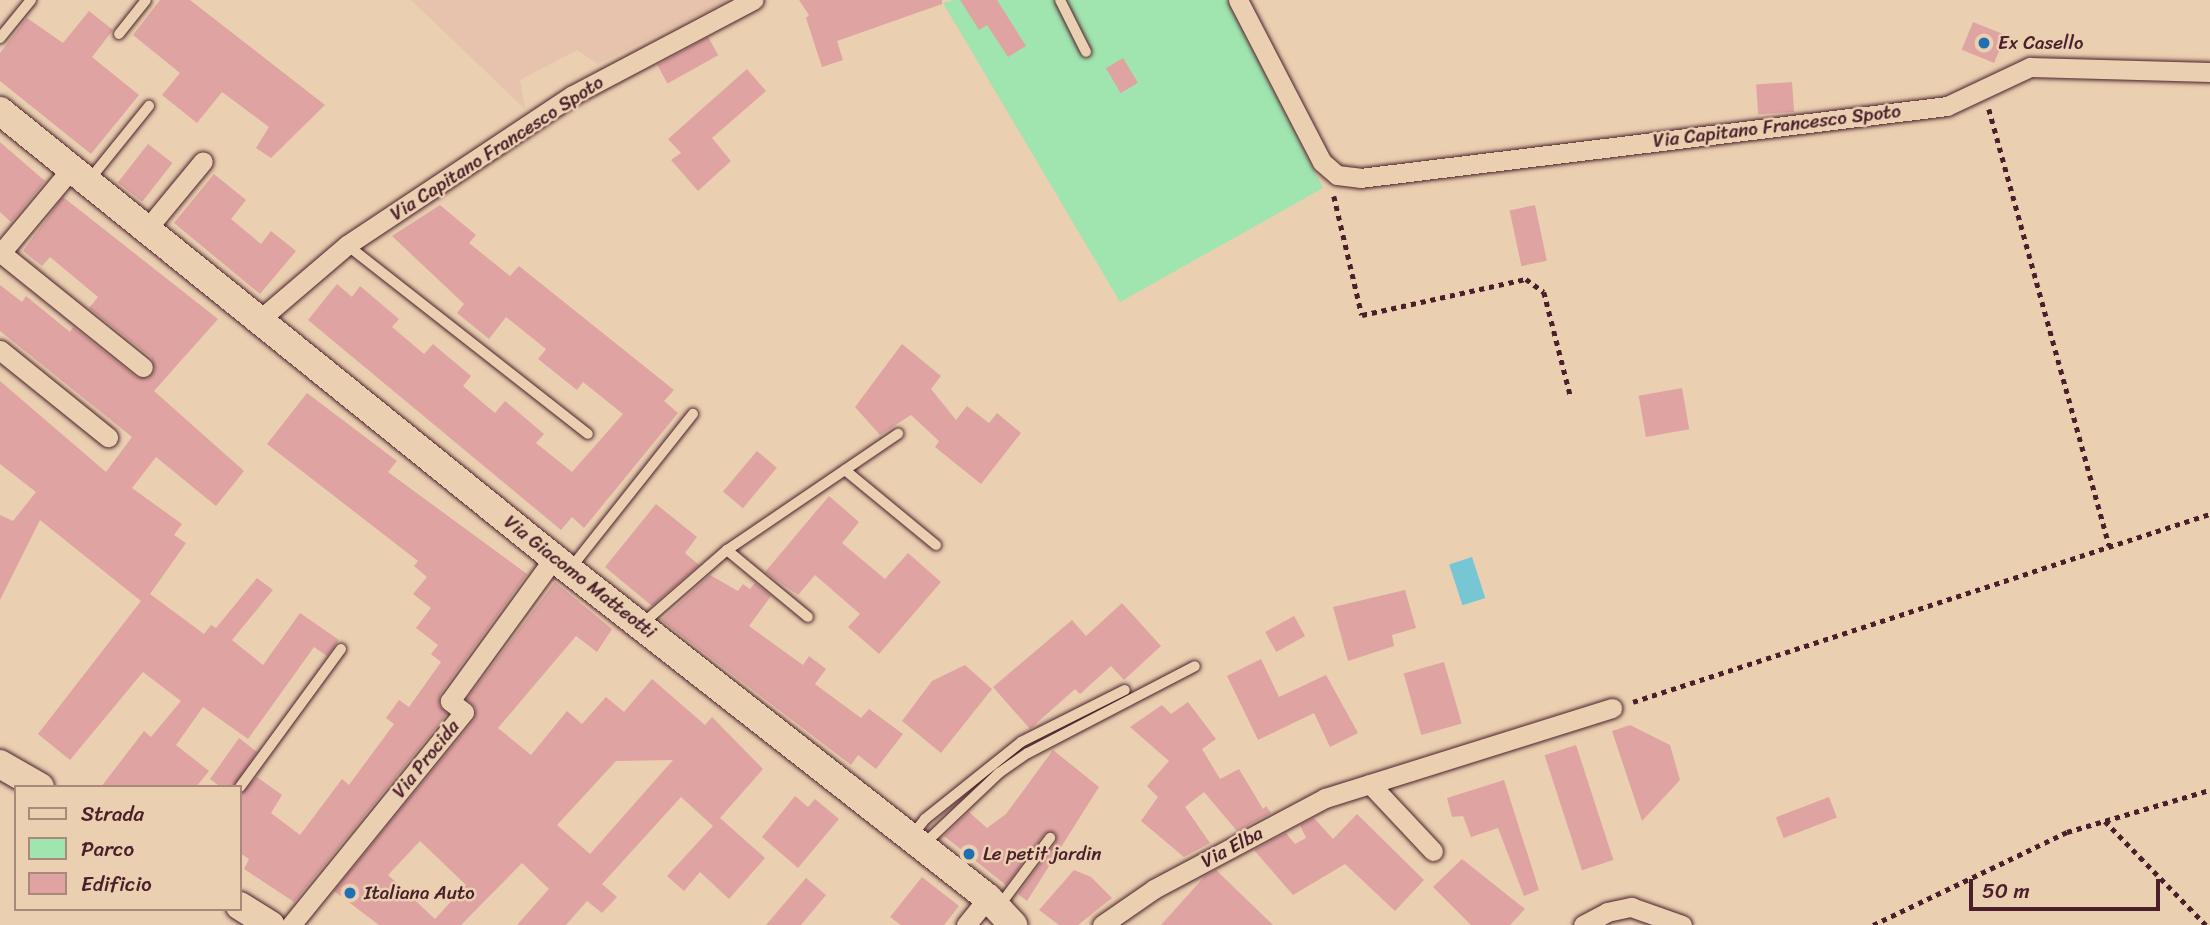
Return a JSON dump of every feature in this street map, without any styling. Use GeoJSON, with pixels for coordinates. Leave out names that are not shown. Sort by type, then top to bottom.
{"type":"FeatureCollection","features":[{"type":"Feature","properties":{"kind":"street","name":"Via Capitano Francesco Spoto"},"geometry":{"type":"LineString","coordinates":[[258,321],[347,245],[573,95],[753,0]]}},
{"type":"Feature","properties":{"kind":"street"},"geometry":{"type":"LineString","coordinates":[[1238,0],[1322,162],[1337,175]]}},
{"type":"Feature","properties":{"kind":"street","name":"Via Capitano Francesco Spoto"},"geometry":{"type":"LineString","coordinates":[[1337,175],[1360,178],[1933,108],[1972,96],[2030,67],[2210,72]]}},
{"type":"Feature","properties":{"kind":"street","name":"Via Giacomo Matteotti"},"geometry":{"type":"LineString","coordinates":[[0,111],[258,321],[999,910]]}},
{"type":"Feature","properties":{"kind":"street"},"geometry":{"type":"LineString","coordinates":[[146,230],[203,161]]}},
{"type":"Feature","properties":{"kind":"street"},"geometry":{"type":"LineString","coordinates":[[79,175],[0,253],[143,368]]}},
{"type":"Feature","properties":{"kind":"street"},"geometry":{"type":"LineString","coordinates":[[0,350],[108,437]]}},
{"type":"Feature","properties":{"kind":"street","name":"Via Procida"},"geometry":{"type":"LineString","coordinates":[[291,925],[464,712],[450,701],[562,564]]}},
{"type":"Feature","properties":{"kind":"street","name":"Via Elba"},"geometry":{"type":"LineString","coordinates":[[1102,925],[1154,889],[1325,798],[1612,708]]}},
{"type":"Feature","properties":{"kind":"street"},"geometry":{"type":"LineString","coordinates":[[0,764],[37,785]]}},
{"type":"Feature","properties":{"kind":"street"},"geometry":{"type":"LineString","coordinates":[[1370,784],[1433,851]]}},
{"type":"Feature","properties":{"kind":"street"},"geometry":{"type":"LineString","coordinates":[[242,907],[271,925]]}},
{"type":"Feature","properties":{"kind":"street"},"geometry":{"type":"LineString","coordinates":[[1583,925],[1607,912],[1631,907],[1682,925]]}},
{"type":"Feature","properties":{"kind":"street"},"geometry":{"type":"LineString","coordinates":[[967,925],[999,910]]}},
{"type":"Feature","properties":{"kind":"lane"},"geometry":{"type":"LineString","coordinates":[[0,38],[4,26],[31,0]]}},
{"type":"Feature","properties":{"kind":"lane"},"geometry":{"type":"LineString","coordinates":[[118,34],[146,0]]}},
{"type":"Feature","properties":{"kind":"lane"},"geometry":{"type":"LineString","coordinates":[[1060,0],[1086,52]]}},
{"type":"Feature","properties":{"kind":"lane"},"geometry":{"type":"LineString","coordinates":[[79,175],[149,106]]}},
{"type":"Feature","properties":{"kind":"lane"},"geometry":{"type":"LineString","coordinates":[[347,245],[588,434]]}},
{"type":"Feature","properties":{"kind":"lane"},"geometry":{"type":"LineString","coordinates":[[562,564],[693,414]]}},
{"type":"Feature","properties":{"kind":"lane"},"geometry":{"type":"LineString","coordinates":[[641,626],[727,550],[898,434]]}},
{"type":"Feature","properties":{"kind":"lane"},"geometry":{"type":"LineString","coordinates":[[845,470],[936,545]]}},
{"type":"Feature","properties":{"kind":"lane"},"geometry":{"type":"LineString","coordinates":[[727,550],[808,617]]}},
{"type":"Feature","properties":{"kind":"lane"},"geometry":{"type":"LineString","coordinates":[[241,785],[341,649]]}},
{"type":"Feature","properties":{"kind":"lane"},"geometry":{"type":"LineString","coordinates":[[916,842],[1028,753],[1195,666]]}},
{"type":"Feature","properties":{"kind":"lane"},"geometry":{"type":"LineString","coordinates":[[916,842],[925,819],[1021,742],[1125,690]]}},
{"type":"Feature","properties":{"kind":"lane"},"geometry":{"type":"LineString","coordinates":[[999,910],[1050,838]]}},
{"type":"Feature","properties":{"kind":"path"},"geometry":{"type":"LineString","coordinates":[[1972,96],[1992,111],[2109,546]]}},
{"type":"Feature","properties":{"kind":"path"},"geometry":{"type":"LineString","coordinates":[[1337,175],[1333,190],[1362,315],[1526,279],[1544,292],[1572,398]]}},
{"type":"Feature","properties":{"kind":"path"},"geometry":{"type":"LineString","coordinates":[[1612,708],[2210,513]]}},
{"type":"Feature","properties":{"kind":"path"},"geometry":{"type":"LineString","coordinates":[[1873,925],[2067,832],[2210,790]]}},
{"type":"Feature","properties":{"kind":"path"},"geometry":{"type":"LineString","coordinates":[[2105,821],[2206,925]]}},
{"type":"Feature","properties":{"kind":"shaded area"},"geometry":{"type":"Polygon","coordinates":[[[411,0],[729,0],[598,64],[577,50],[520,80],[525,109],[411,0]]]}},
{"type":"Feature","properties":{"kind":"green space"},"geometry":{"type":"Polygon","coordinates":[[[954,0],[1227,0],[1323,188],[1120,302],[943,3],[954,0]]]}},
{"type":"Feature","properties":{"kind":"water"},"geometry":{"type":"Polygon","coordinates":[[[1472,557],[1485,598],[1462,605],[1449,564],[1472,557]]]}},
{"type":"Feature","properties":{"kind":"building"},"geometry":{"type":"Polygon","coordinates":[[[160,0],[190,0],[325,105],[271,158],[256,148],[269,127],[222,92],[197,123],[162,95],[180,73],[133,35],[160,0]]]}},
{"type":"Feature","properties":{"kind":"building"},"geometry":{"type":"Polygon","coordinates":[[[799,0],[942,0],[942,4],[837,41],[843,60],[822,67],[806,18],[809,15],[799,0]]]}},
{"type":"Feature","properties":{"kind":"building"},"geometry":{"type":"Polygon","coordinates":[[[960,0],[997,0],[1026,46],[1008,57],[987,25],[979,30],[960,0]]]}},
{"type":"Feature","properties":{"kind":"building"},"geometry":{"type":"Polygon","coordinates":[[[89,11],[113,30],[92,57],[139,95],[91,154],[0,81],[0,53],[27,18],[63,43],[89,11]]]}},
{"type":"Feature","properties":{"kind":"building","name":"Ex Casello"},"geometry":{"type":"Polygon","coordinates":[[[1973,22],[2005,35],[1994,63],[1962,50],[1973,22]]]}},
{"type":"Feature","properties":{"kind":"building"},"geometry":{"type":"Polygon","coordinates":[[[708,37],[718,55],[667,83],[657,65],[708,37]]]}},
{"type":"Feature","properties":{"kind":"building"},"geometry":{"type":"Polygon","coordinates":[[[1123,58],[1138,83],[1121,93],[1106,68],[1123,58]]]}},
{"type":"Feature","properties":{"kind":"building"},"geometry":{"type":"Polygon","coordinates":[[[747,69],[766,91],[712,138],[731,161],[698,191],[671,160],[681,153],[668,139],[747,69]]]}},
{"type":"Feature","properties":{"kind":"building"},"geometry":{"type":"Polygon","coordinates":[[[1792,82],[1794,112],[1758,114],[1756,85],[1792,82]]]}},
{"type":"Feature","properties":{"kind":"building"},"geometry":{"type":"Polygon","coordinates":[[[0,142],[45,181],[11,222],[0,212],[0,142]]]}},
{"type":"Feature","properties":{"kind":"building"},"geometry":{"type":"Polygon","coordinates":[[[148,144],[172,163],[142,202],[118,183],[148,144]]]}},
{"type":"Feature","properties":{"kind":"building"},"geometry":{"type":"Polygon","coordinates":[[[214,174],[246,200],[231,219],[261,244],[271,231],[296,251],[260,294],[174,223],[214,174]]]}},
{"type":"Feature","properties":{"kind":"building"},"geometry":{"type":"Polygon","coordinates":[[[63,197],[218,319],[154,391],[244,471],[216,506],[156,457],[132,488],[182,524],[174,535],[186,543],[150,594],[204,634],[211,625],[216,628],[257,578],[273,590],[232,640],[263,665],[300,613],[339,640],[327,656],[314,647],[248,739],[203,707],[176,745],[209,771],[198,785],[103,785],[144,731],[151,737],[181,701],[143,672],[70,760],[38,734],[141,601],[40,520],[0,600],[0,515],[13,521],[36,492],[0,464],[0,381],[106,472],[132,437],[0,331],[0,285],[22,302],[26,296],[70,332],[73,327],[136,377],[148,378],[155,370],[151,357],[89,308],[98,297],[50,257],[42,266],[23,251],[63,197]]]}},
{"type":"Feature","properties":{"kind":"building"},"geometry":{"type":"Polygon","coordinates":[[[440,205],[476,235],[469,243],[510,276],[519,266],[674,390],[664,401],[678,413],[584,528],[572,517],[561,530],[308,320],[337,284],[352,297],[360,286],[399,319],[392,327],[424,354],[433,344],[471,376],[463,386],[495,413],[505,401],[544,434],[536,443],[572,472],[623,414],[583,382],[577,390],[538,359],[546,349],[506,317],[489,339],[457,313],[464,304],[392,236],[440,205]]]}},
{"type":"Feature","properties":{"kind":"building"},"geometry":{"type":"Polygon","coordinates":[[[1535,205],[1547,261],[1521,266],[1510,210],[1535,205]]]}},
{"type":"Feature","properties":{"kind":"building"},"geometry":{"type":"Polygon","coordinates":[[[902,344],[941,376],[931,389],[956,420],[967,406],[989,423],[997,413],[1021,433],[981,484],[935,447],[939,441],[911,415],[880,435],[855,407],[902,344]]]}},
{"type":"Feature","properties":{"kind":"building"},"geometry":{"type":"Polygon","coordinates":[[[1682,388],[1689,429],[1646,437],[1639,396],[1682,388]]]}},
{"type":"Feature","properties":{"kind":"building"},"geometry":{"type":"Polygon","coordinates":[[[307,393],[397,461],[388,472],[527,574],[440,694],[439,705],[447,714],[294,902],[244,869],[249,859],[242,854],[242,792],[257,777],[282,795],[271,813],[300,835],[342,779],[349,785],[394,724],[386,718],[399,700],[409,707],[441,662],[431,654],[438,645],[416,628],[431,608],[413,594],[427,577],[414,566],[418,561],[267,444],[307,393]]]}},
{"type":"Feature","properties":{"kind":"building"},"geometry":{"type":"Polygon","coordinates":[[[757,451],[777,468],[743,508],[723,492],[757,451]]]}},
{"type":"Feature","properties":{"kind":"building"},"geometry":{"type":"Polygon","coordinates":[[[829,496],[859,522],[842,543],[885,579],[908,553],[941,582],[879,654],[848,627],[860,614],[815,575],[798,595],[765,572],[829,496]]]}},
{"type":"Feature","properties":{"kind":"building"},"geometry":{"type":"Polygon","coordinates":[[[656,504],[697,537],[685,553],[699,565],[652,606],[605,567],[656,504]]]}},
{"type":"Feature","properties":{"kind":"building"},"geometry":{"type":"Polygon","coordinates":[[[710,575],[738,591],[743,584],[750,589],[755,583],[771,596],[749,626],[803,665],[809,656],[826,669],[815,684],[861,718],[869,709],[903,734],[876,769],[858,755],[851,765],[661,620],[710,575]]]}},
{"type":"Feature","properties":{"kind":"building"},"geometry":{"type":"Polygon","coordinates":[[[555,582],[612,629],[597,652],[576,636],[498,728],[531,755],[567,711],[582,724],[606,697],[624,712],[652,679],[705,725],[712,717],[763,769],[720,818],[765,858],[729,899],[700,872],[684,891],[667,876],[713,826],[681,797],[602,884],[617,897],[602,913],[587,901],[566,925],[517,925],[549,889],[522,863],[461,925],[379,925],[334,891],[474,720],[476,708],[467,699],[555,582]],[[673,760],[616,761],[557,825],[590,854],[673,760]],[[420,841],[388,875],[435,919],[466,885],[420,841]]]}},
{"type":"Feature","properties":{"kind":"building"},"geometry":{"type":"Polygon","coordinates":[[[1405,590],[1416,628],[1392,635],[1394,646],[1348,661],[1333,607],[1405,590]]]}},
{"type":"Feature","properties":{"kind":"building"},"geometry":{"type":"Polygon","coordinates":[[[1122,603],[1161,646],[1124,680],[1111,666],[1080,694],[1075,689],[1030,729],[993,687],[1072,620],[1086,636],[1122,603]]]}},
{"type":"Feature","properties":{"kind":"building"},"geometry":{"type":"Polygon","coordinates":[[[1294,616],[1305,636],[1276,652],[1265,632],[1294,616]]]}},
{"type":"Feature","properties":{"kind":"building"},"geometry":{"type":"Polygon","coordinates":[[[1261,659],[1279,697],[1326,675],[1358,733],[1330,747],[1314,713],[1258,740],[1227,676],[1261,659]]]}},
{"type":"Feature","properties":{"kind":"building"},"geometry":{"type":"Polygon","coordinates":[[[1444,662],[1462,724],[1421,735],[1404,674],[1444,662]]]}},
{"type":"Feature","properties":{"kind":"building"},"geometry":{"type":"Polygon","coordinates":[[[965,665],[992,689],[941,753],[902,721],[932,681],[965,665]]]}},
{"type":"Feature","properties":{"kind":"building"},"geometry":{"type":"Polygon","coordinates":[[[1188,702],[1216,739],[1202,749],[1220,779],[1239,769],[1263,809],[1266,806],[1271,813],[1237,831],[1204,792],[1185,807],[1210,843],[1184,857],[1141,821],[1158,797],[1147,786],[1169,761],[1130,727],[1162,705],[1171,714],[1188,702]]]}},
{"type":"Feature","properties":{"kind":"building"},"geometry":{"type":"Polygon","coordinates":[[[1630,725],[1670,745],[1680,780],[1642,821],[1612,731],[1630,725]]]}},
{"type":"Feature","properties":{"kind":"building"},"geometry":{"type":"Polygon","coordinates":[[[239,738],[257,752],[234,785],[218,785],[210,779],[239,738]]]}},
{"type":"Feature","properties":{"kind":"building"},"geometry":{"type":"Polygon","coordinates":[[[1576,745],[1613,860],[1582,870],[1545,755],[1576,745]]]}},
{"type":"Feature","properties":{"kind":"building"},"geometry":{"type":"Polygon","coordinates":[[[1053,750],[1099,787],[1027,901],[1018,894],[1056,842],[1055,833],[1044,834],[1006,885],[944,836],[969,812],[987,828],[1006,814],[1053,750]]]}},
{"type":"Feature","properties":{"kind":"building"},"geometry":{"type":"Polygon","coordinates":[[[1504,780],[1539,890],[1524,896],[1498,828],[1471,837],[1463,816],[1452,817],[1447,798],[1504,780]]]}},
{"type":"Feature","properties":{"kind":"building"},"geometry":{"type":"Polygon","coordinates":[[[795,796],[808,807],[815,799],[839,819],[798,868],[762,837],[795,796]]]}},
{"type":"Feature","properties":{"kind":"building"},"geometry":{"type":"Polygon","coordinates":[[[1829,797],[1837,818],[1784,838],[1776,817],[1829,797]]]}},
{"type":"Feature","properties":{"kind":"building"},"geometry":{"type":"Polygon","coordinates":[[[1357,814],[1424,880],[1395,911],[1345,864],[1293,895],[1254,850],[1286,833],[1295,844],[1306,838],[1300,825],[1314,818],[1333,839],[1357,814]]]}},
{"type":"Feature","properties":{"kind":"building"},"geometry":{"type":"Polygon","coordinates":[[[1462,859],[1525,909],[1510,925],[1471,925],[1433,887],[1462,859]]]}},
{"type":"Feature","properties":{"kind":"building"},"geometry":{"type":"Polygon","coordinates":[[[1074,870],[1091,877],[1112,898],[1078,925],[1059,925],[1039,910],[1074,870]]]}},
{"type":"Feature","properties":{"kind":"building"},"geometry":{"type":"Polygon","coordinates":[[[1216,870],[1273,925],[1161,925],[1205,876],[1216,870]]]}},
{"type":"Feature","properties":{"kind":"building"},"geometry":{"type":"Polygon","coordinates":[[[922,877],[959,906],[944,925],[901,925],[890,917],[922,877]]]}},
{"type":"Feature","properties":{"kind":"building"},"geometry":{"type":"Polygon","coordinates":[[[806,878],[826,895],[801,925],[766,925],[806,878]]]}},
{"type":"Feature","properties":{"kind":"place","name":"Ex Casello"},"geometry":{"type":"Point","coordinates":[1984,43]}},
{"type":"Feature","properties":{"kind":"place","name":"Le petit jardin"},"geometry":{"type":"Point","coordinates":[969,854]}},
{"type":"Feature","properties":{"kind":"place","name":"Italiana Auto"},"geometry":{"type":"Point","coordinates":[350,893]}}]}
